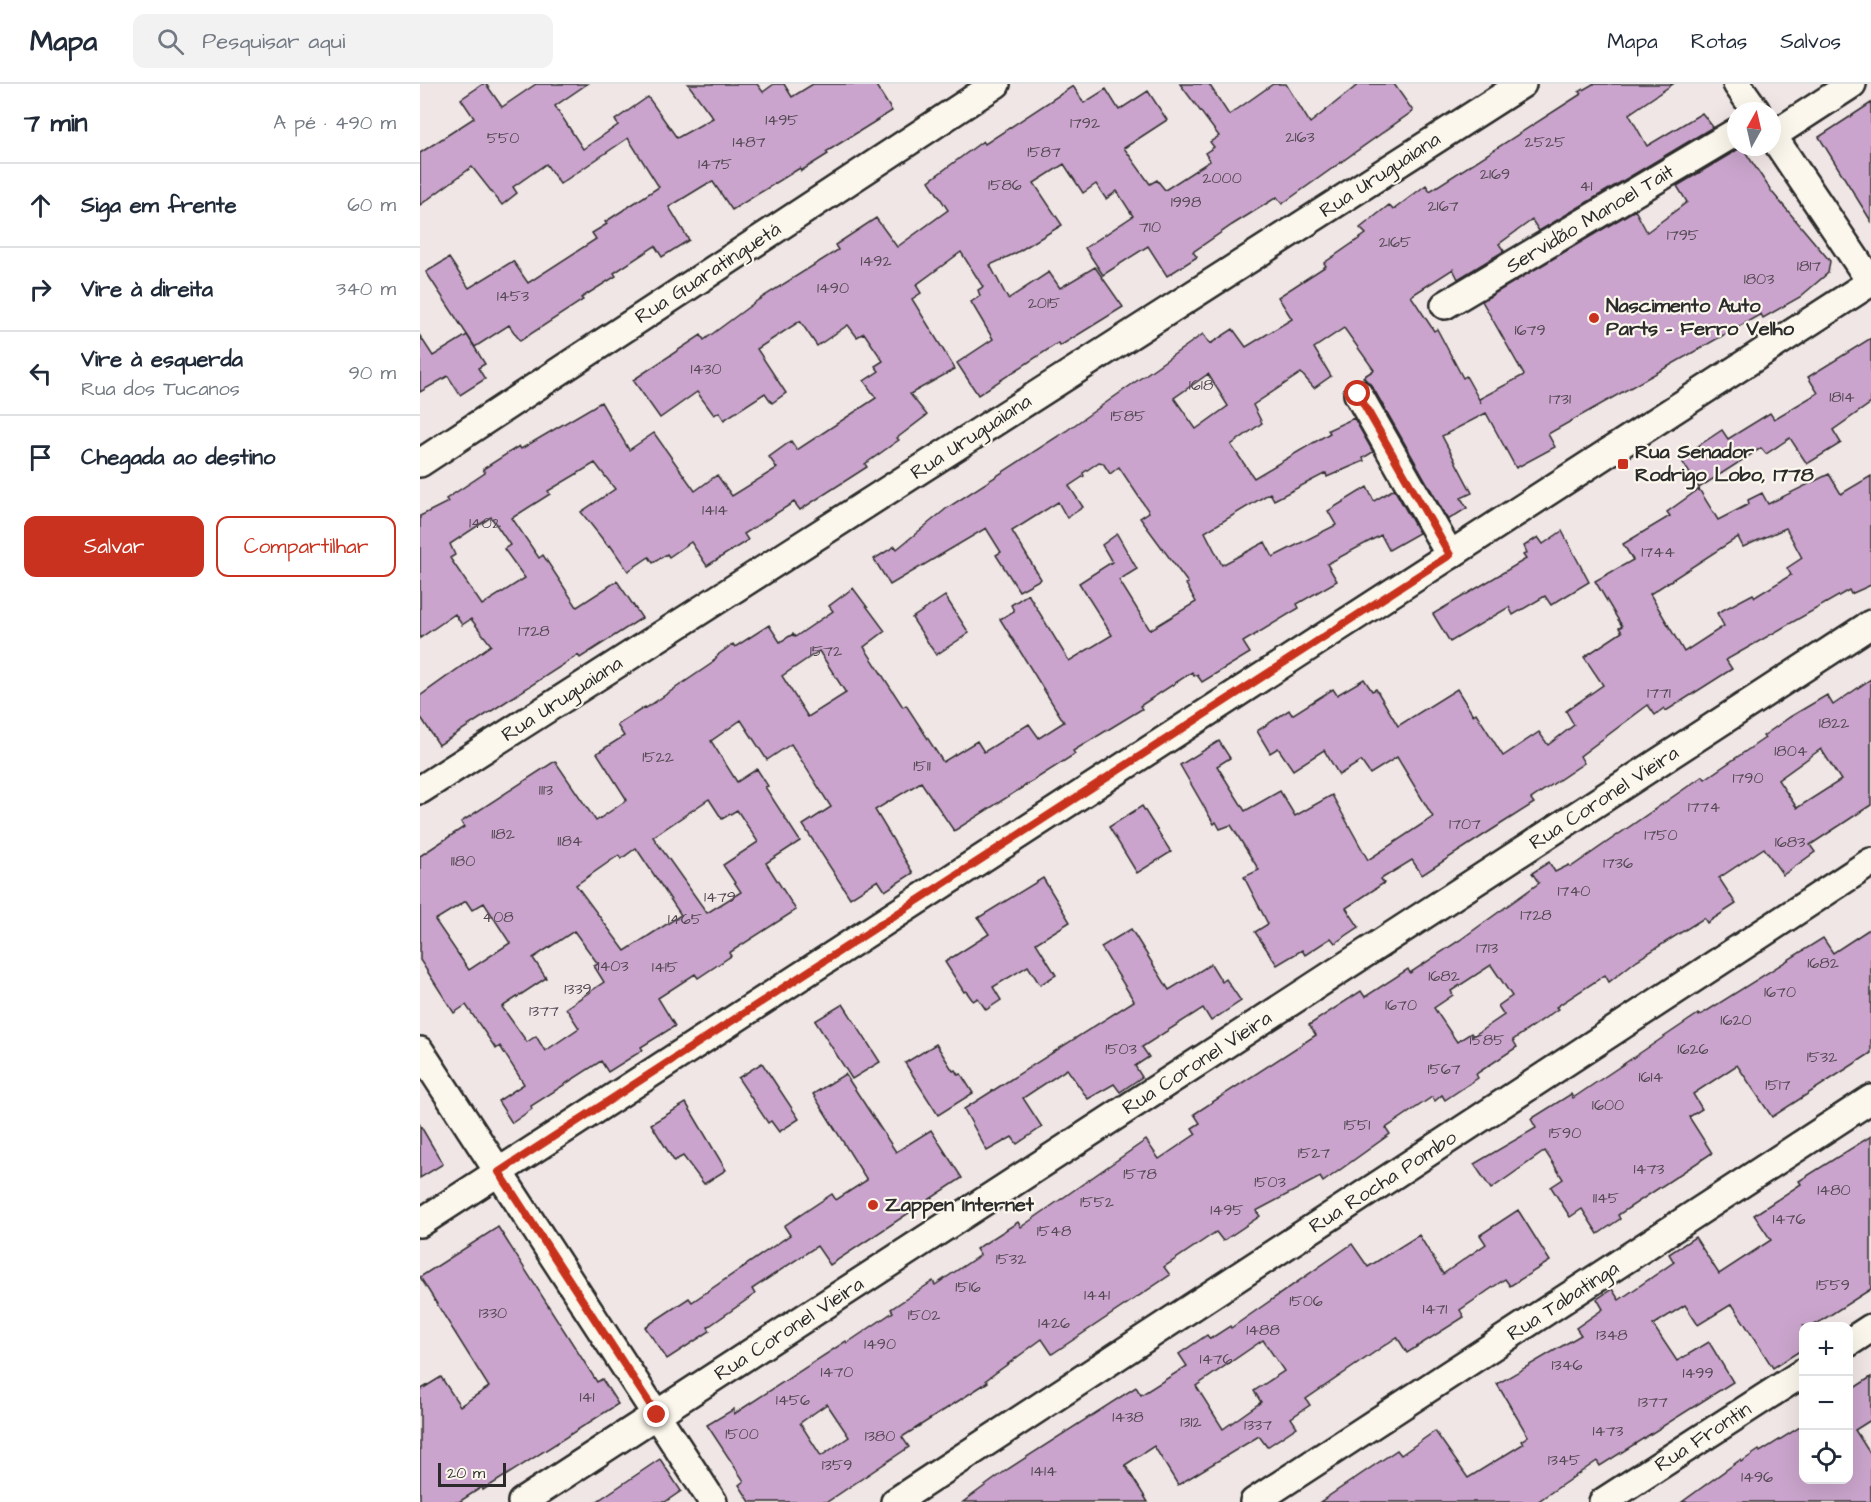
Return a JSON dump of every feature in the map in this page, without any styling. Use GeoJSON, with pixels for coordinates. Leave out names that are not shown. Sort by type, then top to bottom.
{"type":"FeatureCollection","features":[{"type":"Feature","properties":{"kind":"street","name":"Rua Guaratinguetá"},"geometry":{"type":"LineString","coordinates":[[420,463],[996,84]]}},
{"type":"Feature","properties":{"kind":"street","name":"Rua Uruguaiana"},"geometry":{"type":"LineString","coordinates":[[420,790],[1522,84]]}},
{"type":"Feature","properties":{"kind":"street"},"geometry":{"type":"LineString","coordinates":[[1737,84],[1750,102]]}},
{"type":"Feature","properties":{"kind":"street"},"geometry":{"type":"LineString","coordinates":[[1781,130],[1852,84]]}},
{"type":"Feature","properties":{"kind":"street","name":"Servidão Manoel Tait"},"geometry":{"type":"LineString","coordinates":[[1445,305],[1727,137]]}},
{"type":"Feature","properties":{"kind":"street"},"geometry":{"type":"LineString","coordinates":[[420,1223],[1871,282],[1781,149]]}},
{"type":"Feature","properties":{"kind":"street"},"geometry":{"type":"LineString","coordinates":[[1358,394],[1450,555]]}},
{"type":"Feature","properties":{"kind":"street","name":"Rua Coronel Vieira"},"geometry":{"type":"LineString","coordinates":[[522,1502],[1871,624]]}},
{"type":"Feature","properties":{"kind":"street","name":"Rua Rocha Pombo"},"geometry":{"type":"LineString","coordinates":[[895,1502],[1871,862]]}},
{"type":"Feature","properties":{"kind":"street"},"geometry":{"type":"LineString","coordinates":[[420,1051],[713,1502]]}},
{"type":"Feature","properties":{"kind":"street","name":"Rua Tabatinga"},"geometry":{"type":"LineString","coordinates":[[1254,1502],[1871,1099]]}},
{"type":"Feature","properties":{"kind":"street"},"geometry":{"type":"LineString","coordinates":[[1853,1340],[1871,1328]]}},
{"type":"Feature","properties":{"kind":"street","name":"Rua Frontin"},"geometry":{"type":"LineString","coordinates":[[1603,1502],[1799,1375]]}},
{"type":"Feature","properties":{"kind":"building"},"geometry":{"type":"Polygon","coordinates":[[[486,84],[502,107],[536,84],[587,84],[555,106],[583,149],[618,125],[615,120],[648,97],[677,138],[713,118],[688,84],[757,84],[763,92],[774,84],[784,84],[792,97],[813,84],[875,84],[892,111],[826,152],[828,154],[801,171],[800,168],[732,210],[713,182],[705,185],[669,207],[689,240],[662,257],[655,246],[614,273],[616,276],[581,298],[583,300],[520,341],[509,325],[475,347],[426,272],[449,258],[469,288],[513,261],[528,283],[596,239],[592,233],[607,224],[605,222],[659,187],[628,138],[560,184],[546,164],[513,187],[517,193],[502,205],[472,167],[420,205],[420,153],[474,118],[461,99],[486,84]]]}},
{"type":"Feature","properties":{"kind":"building"},"geometry":{"type":"Polygon","coordinates":[[[1180,84],[1209,84],[1229,115],[1273,84],[1286,84],[1310,123],[1359,84],[1394,84],[1413,111],[1282,204],[1277,197],[1232,225],[1193,252],[1197,257],[1167,276],[1148,246],[1103,275],[1085,248],[1133,216],[1117,191],[1106,199],[1096,184],[1083,193],[1064,164],[1034,183],[1062,225],[1016,253],[990,265],[1008,299],[1049,272],[1060,288],[1095,267],[1123,307],[1060,346],[1058,343],[978,395],[957,363],[993,339],[971,302],[980,296],[978,290],[983,287],[961,252],[916,285],[921,293],[912,299],[955,369],[910,394],[927,415],[897,438],[899,440],[865,464],[867,467],[800,510],[794,502],[744,534],[748,540],[707,566],[691,542],[669,557],[667,554],[653,563],[649,557],[628,571],[610,545],[608,546],[581,512],[615,489],[595,463],[548,491],[550,494],[512,518],[539,558],[543,555],[577,607],[617,581],[642,618],[580,658],[578,655],[439,745],[420,716],[420,696],[491,645],[471,619],[462,625],[455,614],[420,638],[420,516],[448,502],[446,499],[485,473],[483,469],[519,446],[521,449],[601,402],[629,450],[654,433],[695,491],[717,475],[732,496],[777,468],[769,457],[791,441],[797,450],[876,398],[864,381],[879,371],[875,366],[883,361],[864,333],[857,337],[848,325],[817,346],[800,321],[757,349],[786,393],[772,403],[765,393],[724,420],[719,412],[714,415],[697,392],[660,418],[633,380],[701,335],[704,340],[758,300],[838,250],[835,245],[876,218],[897,247],[948,210],[929,181],[983,141],[985,144],[1073,86],[1084,103],[1106,89],[1119,110],[1148,91],[1167,120],[1124,148],[1150,184],[1157,180],[1165,190],[1210,161],[1205,153],[1214,147],[1210,142],[1219,136],[1180,84]],[[491,517],[450,544],[455,555],[450,558],[482,605],[525,578],[504,549],[510,545],[491,517]]]}},
{"type":"Feature","properties":{"kind":"building"},"geometry":{"type":"Polygon","coordinates":[[[1593,84],[1673,84],[1629,114],[1647,146],[1702,113],[1713,127],[1539,231],[1532,220],[1499,244],[1504,251],[1458,279],[1453,269],[1411,296],[1434,331],[1437,329],[1463,378],[1466,376],[1481,403],[1479,399],[1524,375],[1482,301],[1635,210],[1647,232],[1687,202],[1677,186],[1727,156],[1748,156],[1772,192],[1830,261],[1828,273],[1800,297],[1763,318],[1761,314],[1548,434],[1555,447],[1516,468],[1486,413],[1442,436],[1472,493],[1461,498],[1467,508],[1448,520],[1372,386],[1363,377],[1374,370],[1344,328],[1314,348],[1331,376],[1314,388],[1301,373],[1253,405],[1262,423],[1231,445],[1254,478],[1330,433],[1328,430],[1354,418],[1373,452],[1363,458],[1364,461],[1327,477],[1326,473],[1274,500],[1270,493],[1205,532],[1222,565],[1265,542],[1273,557],[1336,525],[1328,511],[1367,487],[1374,501],[1394,489],[1419,533],[1389,550],[1381,535],[1327,564],[1337,581],[1297,604],[1299,608],[1243,642],[1250,653],[1202,682],[1192,672],[1140,706],[1142,709],[1073,751],[1075,754],[954,831],[921,782],[875,810],[913,873],[885,891],[878,880],[850,898],[803,825],[831,807],[791,744],[767,760],[741,720],[711,741],[737,782],[757,769],[768,786],[765,787],[800,841],[766,863],[796,910],[729,953],[731,956],[698,978],[695,974],[658,998],[675,1026],[641,1047],[643,1050],[608,1072],[601,1061],[531,1106],[532,1109],[512,1123],[498,1101],[524,1084],[500,1046],[496,1049],[466,1005],[454,1013],[420,960],[420,856],[464,827],[461,822],[555,761],[596,821],[627,800],[597,753],[624,736],[617,725],[711,664],[719,654],[733,644],[735,647],[769,625],[780,642],[793,634],[795,637],[833,611],[829,606],[853,588],[885,631],[864,647],[903,707],[906,705],[943,762],[977,741],[984,752],[1029,724],[1039,738],[1064,722],[1000,619],[1014,611],[1011,605],[1028,594],[1069,661],[1112,635],[1079,583],[1112,562],[1102,545],[1117,534],[1137,569],[1119,580],[1150,630],[1196,602],[1186,584],[1188,583],[1140,518],[1149,512],[1119,467],[1110,474],[1103,463],[1099,462],[1069,486],[1083,507],[1067,518],[1058,502],[1012,531],[1041,579],[1019,591],[996,555],[1001,552],[986,528],[890,585],[874,559],[895,546],[897,549],[947,508],[1066,431],[1203,334],[1210,344],[1233,329],[1246,347],[1292,319],[1278,297],[1326,266],[1324,263],[1366,234],[1360,228],[1389,205],[1393,210],[1426,185],[1430,191],[1581,94],[1579,92],[1593,84]],[[1208,374],[1174,398],[1196,429],[1228,406],[1208,374]],[[819,651],[782,676],[808,717],[846,693],[819,651]],[[709,799],[653,837],[707,913],[741,892],[723,865],[758,842],[737,810],[722,819],[709,799]],[[636,848],[621,859],[619,855],[576,885],[625,951],[681,915],[636,848]],[[466,901],[435,920],[469,970],[510,943],[484,903],[472,910],[466,901]],[[574,931],[533,958],[546,978],[502,1007],[527,1042],[536,1036],[545,1051],[579,1028],[566,1008],[604,982],[594,966],[598,964],[574,931]]]}},
{"type":"Feature","properties":{"kind":"building"},"geometry":{"type":"Polygon","coordinates":[[[1871,103],[1871,221],[1819,137],[1871,103]]]}},
{"type":"Feature","properties":{"kind":"building"},"geometry":{"type":"Polygon","coordinates":[[[467,335],[485,364],[478,368],[485,379],[460,395],[448,376],[420,392],[420,336],[433,356],[467,335]]]}},
{"type":"Feature","properties":{"kind":"building"},"geometry":{"type":"Polygon","coordinates":[[[1871,338],[1871,403],[1833,430],[1841,443],[1807,464],[1790,438],[1766,454],[1761,448],[1699,488],[1680,458],[1722,430],[1728,439],[1770,413],[1774,419],[1818,393],[1808,377],[1871,338]]]}},
{"type":"Feature","properties":{"kind":"building"},"geometry":{"type":"Polygon","coordinates":[[[1829,474],[1841,494],[1871,476],[1871,585],[1851,594],[1849,590],[1726,660],[1732,669],[1666,711],[1664,708],[1655,715],[1648,705],[1580,756],[1584,763],[1531,799],[1534,803],[1422,875],[1412,860],[1381,879],[1384,883],[1346,908],[1359,927],[1335,943],[1331,938],[1305,955],[1302,950],[1277,965],[1255,932],[1268,924],[1244,877],[1259,870],[1231,825],[1220,829],[1216,822],[1214,824],[1180,765],[1219,741],[1230,758],[1217,766],[1245,811],[1280,791],[1295,816],[1332,795],[1368,860],[1433,817],[1397,757],[1370,774],[1361,761],[1339,775],[1324,750],[1293,770],[1278,748],[1270,753],[1257,731],[1289,710],[1292,715],[1333,689],[1337,695],[1364,679],[1372,691],[1376,689],[1398,726],[1457,689],[1473,715],[1476,713],[1503,756],[1539,732],[1548,745],[1574,725],[1566,711],[1603,685],[1584,657],[1622,632],[1619,628],[1622,626],[1595,581],[1633,560],[1623,544],[1670,516],[1667,512],[1699,489],[1718,520],[1749,504],[1748,500],[1762,493],[1768,504],[1829,474]],[[1786,528],[1743,547],[1738,537],[1650,594],[1684,652],[1724,626],[1717,613],[1753,594],[1755,597],[1791,575],[1787,568],[1802,558],[1786,528]]]}},
{"type":"Feature","properties":{"kind":"building"},"geometry":{"type":"Polygon","coordinates":[[[1562,531],[1589,582],[1551,605],[1545,596],[1513,615],[1509,607],[1450,642],[1433,614],[1526,559],[1523,555],[1527,553],[1524,546],[1538,537],[1543,544],[1562,531]]]}},
{"type":"Feature","properties":{"kind":"building"},"geometry":{"type":"Polygon","coordinates":[[[945,596],[969,633],[936,655],[912,618],[945,596]]]}},
{"type":"Feature","properties":{"kind":"building"},"geometry":{"type":"Polygon","coordinates":[[[1871,679],[1871,805],[1810,845],[1815,852],[1783,875],[1764,848],[1719,878],[1736,904],[1707,923],[1704,918],[1637,960],[1609,982],[1605,975],[1556,1007],[1558,1009],[1513,1040],[1517,1047],[1476,1074],[1478,1078],[1445,1100],[1442,1095],[1435,1101],[1432,1097],[1386,1128],[1390,1134],[1323,1182],[1320,1177],[1256,1211],[1260,1216],[1223,1241],[1216,1232],[1164,1267],[1170,1275],[1052,1354],[1042,1339],[986,1380],[988,1382],[902,1437],[909,1447],[827,1502],[750,1502],[739,1485],[744,1481],[707,1425],[734,1409],[734,1414],[846,1341],[847,1343],[893,1312],[891,1309],[933,1281],[935,1285],[980,1255],[976,1249],[1018,1222],[1021,1227],[1146,1140],[1159,1159],[1196,1134],[1192,1128],[1200,1123],[1194,1114],[1316,1035],[1309,1025],[1361,991],[1365,997],[1408,969],[1410,973],[1460,940],[1539,883],[1532,873],[1549,862],[1555,872],[1569,865],[1571,867],[1703,776],[1705,779],[1765,738],[1763,736],[1790,717],[1827,695],[1833,705],[1871,679]],[[1821,749],[1778,780],[1797,808],[1841,780],[1821,749]],[[1491,965],[1451,991],[1453,995],[1434,1008],[1457,1042],[1471,1033],[1473,1036],[1504,1015],[1498,1006],[1512,996],[1491,965]],[[827,1404],[800,1423],[821,1456],[849,1437],[827,1404]]]}},
{"type":"Feature","properties":{"kind":"building"},"geometry":{"type":"Polygon","coordinates":[[[1142,806],[1171,852],[1137,873],[1109,827],[1142,806]]]}},
{"type":"Feature","properties":{"kind":"building"},"geometry":{"type":"Polygon","coordinates":[[[1043,878],[1070,922],[1036,943],[1056,975],[1040,985],[1028,966],[993,987],[1001,1000],[986,1010],[978,998],[973,1001],[966,991],[964,992],[945,962],[989,934],[978,918],[1043,878]]]}},
{"type":"Feature","properties":{"kind":"building"},"geometry":{"type":"Polygon","coordinates":[[[1871,928],[1871,1053],[1772,1117],[1737,1065],[1693,1094],[1702,1109],[1689,1117],[1712,1153],[1618,1215],[1620,1219],[1598,1234],[1582,1209],[1570,1217],[1551,1187],[1563,1179],[1545,1151],[1491,1189],[1474,1164],[1536,1128],[1531,1119],[1571,1094],[1573,1098],[1698,1014],[1699,1016],[1823,938],[1833,953],[1871,928]]]}},
{"type":"Feature","properties":{"kind":"building"},"geometry":{"type":"Polygon","coordinates":[[[1131,929],[1169,990],[1211,964],[1222,982],[1226,979],[1241,1001],[1211,1021],[1203,1008],[1142,1047],[1149,1057],[1135,1066],[1142,1077],[1120,1092],[1114,1084],[1088,1099],[1067,1069],[1023,1098],[1042,1127],[1017,1144],[1012,1137],[987,1151],[964,1109],[1134,1001],[1101,947],[1131,929]]]}},
{"type":"Feature","properties":{"kind":"building"},"geometry":{"type":"Polygon","coordinates":[[[843,1004],[880,1062],[852,1079],[815,1021],[843,1004]]]}},
{"type":"Feature","properties":{"kind":"building"},"geometry":{"type":"Polygon","coordinates":[[[936,1044],[953,1071],[955,1070],[958,1075],[961,1074],[973,1093],[938,1115],[905,1063],[936,1044]]]}},
{"type":"Feature","properties":{"kind":"building"},"geometry":{"type":"Polygon","coordinates":[[[762,1063],[799,1119],[779,1132],[771,1121],[768,1123],[738,1078],[762,1063]]]}},
{"type":"Feature","properties":{"kind":"building"},"geometry":{"type":"Polygon","coordinates":[[[845,1074],[896,1152],[931,1130],[962,1178],[830,1265],[817,1246],[752,1289],[755,1294],[708,1327],[710,1331],[667,1359],[645,1327],[689,1298],[692,1302],[790,1235],[784,1226],[832,1194],[836,1200],[867,1180],[813,1094],[845,1074]]]}},
{"type":"Feature","properties":{"kind":"building"},"geometry":{"type":"Polygon","coordinates":[[[686,1103],[726,1170],[704,1184],[683,1156],[674,1161],[651,1124],[686,1103]]]}},
{"type":"Feature","properties":{"kind":"building"},"geometry":{"type":"Polygon","coordinates":[[[420,1125],[443,1164],[420,1178],[420,1125]]]}},
{"type":"Feature","properties":{"kind":"building"},"geometry":{"type":"Polygon","coordinates":[[[1871,1136],[1871,1289],[1819,1322],[1799,1322],[1799,1352],[1773,1368],[1732,1304],[1698,1325],[1685,1305],[1653,1325],[1677,1361],[1709,1342],[1733,1382],[1600,1466],[1597,1461],[1537,1502],[1320,1502],[1397,1450],[1401,1455],[1435,1431],[1468,1478],[1523,1444],[1521,1441],[1528,1436],[1497,1384],[1581,1335],[1576,1328],[1603,1309],[1597,1299],[1612,1289],[1619,1300],[1674,1262],[1669,1254],[1695,1237],[1719,1274],[1771,1240],[1754,1215],[1801,1184],[1799,1181],[1871,1136]]]}},
{"type":"Feature","properties":{"kind":"building"},"geometry":{"type":"Polygon","coordinates":[[[1518,1210],[1550,1261],[1510,1286],[1505,1279],[1460,1310],[1464,1317],[1407,1353],[1397,1337],[1306,1399],[1310,1405],[1291,1418],[1297,1427],[1267,1447],[1259,1436],[1178,1485],[1154,1446],[1125,1465],[1148,1502],[963,1502],[1008,1469],[1136,1387],[1141,1395],[1187,1366],[1179,1354],[1207,1335],[1210,1339],[1230,1326],[1231,1328],[1352,1244],[1368,1267],[1419,1235],[1443,1274],[1486,1244],[1480,1235],[1518,1210]],[[1263,1340],[1196,1386],[1223,1429],[1261,1402],[1254,1391],[1284,1371],[1263,1340]]]}},
{"type":"Feature","properties":{"kind":"building"},"geometry":{"type":"Polygon","coordinates":[[[498,1227],[597,1382],[602,1379],[618,1404],[483,1490],[482,1487],[459,1502],[420,1502],[420,1390],[441,1377],[460,1406],[489,1387],[420,1277],[498,1227]]]}},
{"type":"Feature","properties":{"kind":"building"},"geometry":{"type":"Polygon","coordinates":[[[1871,1377],[1871,1420],[1855,1430],[1871,1455],[1871,1502],[1682,1502],[1740,1460],[1741,1462],[1759,1450],[1760,1452],[1799,1428],[1799,1484],[1853,1484],[1853,1389],[1871,1377]]]}},
{"type":"Feature","properties":{"kind":"building"},"geometry":{"type":"Polygon","coordinates":[[[660,1459],[681,1491],[665,1502],[596,1502],[660,1459]]]}},
{"type":"Feature","properties":{"kind":"place","name":"Nascimento Auto Parts - Ferro Velho"},"geometry":{"type":"Point","coordinates":[1594,318]}},
{"type":"Feature","properties":{"kind":"place","name":"Rua Senador Rodrigo Lobo, 1778"},"geometry":{"type":"Point","coordinates":[1623,464]}},
{"type":"Feature","properties":{"kind":"place","name":"Zappen Internet"},"geometry":{"type":"Point","coordinates":[873,1205]}},
{"type":"Feature","properties":{"kind":"route"},"geometry":{"type":"LineString","coordinates":[[657,1415],[499,1172],[1450,555],[1358,394]]}}]}
